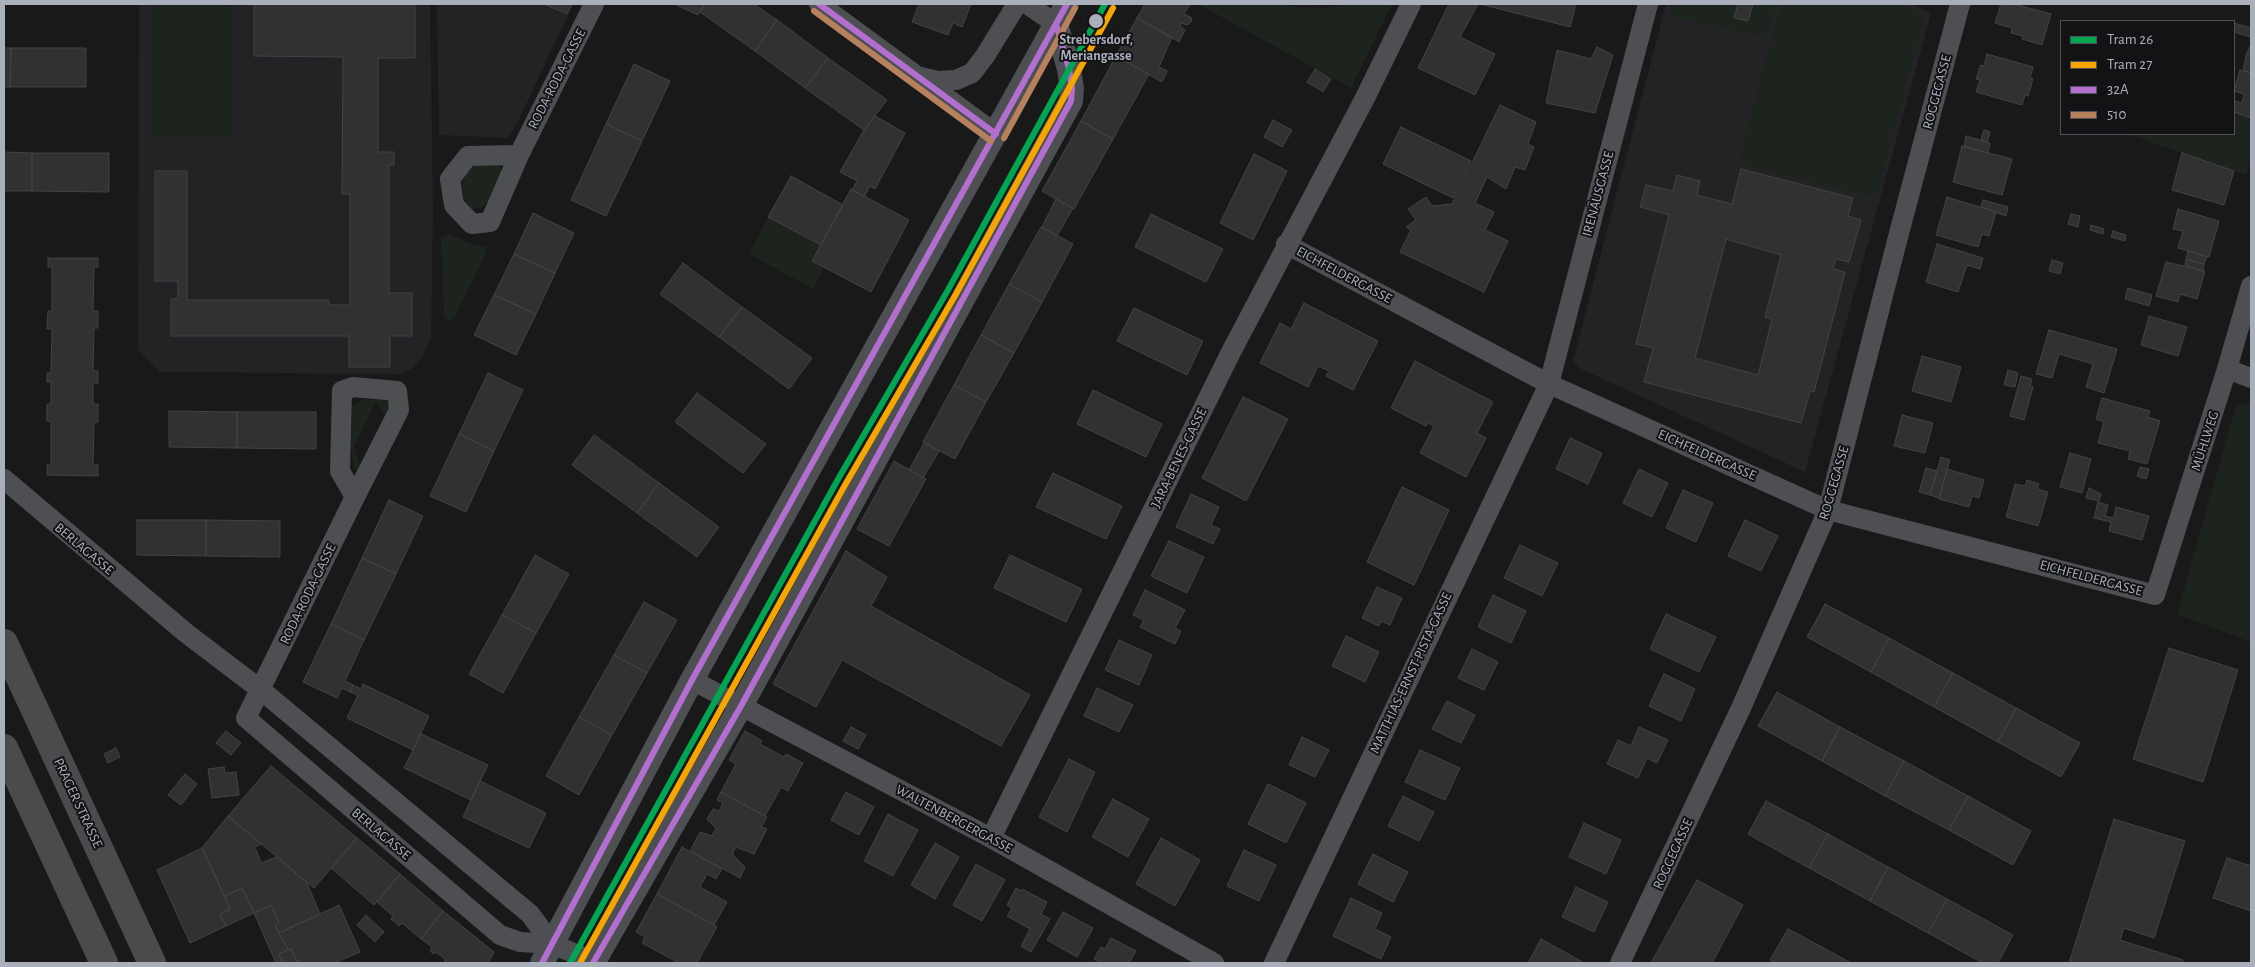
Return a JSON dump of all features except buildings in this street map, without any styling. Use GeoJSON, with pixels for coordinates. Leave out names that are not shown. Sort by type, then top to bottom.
{"type":"FeatureCollection","features":[{"type":"Feature","properties":{"kind":"main road","name":"PRAGER STRASSE"},"geometry":{"type":"LineString","coordinates":[[4,643],[152,963]]}},
{"type":"Feature","properties":{"kind":"main road"},"geometry":{"type":"LineString","coordinates":[[4,748],[104,963]]}},
{"type":"Feature","properties":{"kind":"street","name":"RODA-RODA-GASSE"},"geometry":{"type":"LineString","coordinates":[[519,155],[594,4]]}},
{"type":"Feature","properties":{"kind":"street"},"geometry":{"type":"LineString","coordinates":[[819,4],[996,134]]}},
{"type":"Feature","properties":{"kind":"street"},"geometry":{"type":"LineString","coordinates":[[920,77],[938,81],[956,80],[972,73],[985,56],[1017,4]]}},
{"type":"Feature","properties":{"kind":"street"},"geometry":{"type":"LineString","coordinates":[[1027,4],[1062,14]]}},
{"type":"Feature","properties":{"kind":"street","name":"JARA-BENES-GASSE"},"geometry":{"type":"LineString","coordinates":[[991,838],[1231,352],[1373,81],[1411,4]]}},
{"type":"Feature","properties":{"kind":"street","name":"IRENÄUSGASSE"},"geometry":{"type":"LineString","coordinates":[[1549,384],[1648,4]]}},
{"type":"Feature","properties":{"kind":"street","name":"ROGGEGASSE"},"geometry":{"type":"LineString","coordinates":[[1620,963],[1737,717],[1828,510],[1960,4]]}},
{"type":"Feature","properties":{"kind":"street"},"geometry":{"type":"LineString","coordinates":[[547,954],[692,680],[1062,14]]}},
{"type":"Feature","properties":{"kind":"street"},"geometry":{"type":"LineString","coordinates":[[594,963],[741,706],[1071,101],[1070,68],[1062,14]]}},
{"type":"Feature","properties":{"kind":"street","name":"EICHFELDERGASSE"},"geometry":{"type":"LineString","coordinates":[[1286,244],[1549,384],[1828,510],[2155,595]]}},
{"type":"Feature","properties":{"kind":"street","name":"MÜHLWEG"},"geometry":{"type":"LineString","coordinates":[[2155,595],[2227,370],[2251,286]]}},
{"type":"Feature","properties":{"kind":"street"},"geometry":{"type":"LineString","coordinates":[[2227,370],[2251,378]]}},
{"type":"Feature","properties":{"kind":"street","name":"MATTHIAS-ERNST-PISTA-GASSE"},"geometry":{"type":"LineString","coordinates":[[1274,963],[1549,384]]}},
{"type":"Feature","properties":{"kind":"street","name":"RODA-RODA-GASSE"},"geometry":{"type":"LineString","coordinates":[[261,690],[354,497],[399,410],[397,391],[353,387],[342,391],[340,471],[354,497]]}},
{"type":"Feature","properties":{"kind":"street","name":"BERLAGASSE"},"geometry":{"type":"LineString","coordinates":[[4,479],[186,633],[261,690],[530,914],[547,954]]}},
{"type":"Feature","properties":{"kind":"street","name":"WALTENBERGERGASSE"},"geometry":{"type":"LineString","coordinates":[[692,680],[991,838],[1214,963]]}},
{"type":"Feature","properties":{"kind":"street","name":"BERLAGASSE"},"geometry":{"type":"LineString","coordinates":[[261,690],[246,718],[500,935],[547,954],[594,963]]}},
{"type":"Feature","properties":{"kind":"shaded area"},"geometry":{"type":"Polygon","coordinates":[[[139,4],[430,4],[433,213],[431,338],[422,358],[411,369],[401,374],[160,372],[138,350],[139,4]]]}},
{"type":"Feature","properties":{"kind":"shaded area"},"geometry":{"type":"Polygon","coordinates":[[[154,4],[231,4],[230,138],[153,138],[154,4]]]}},
{"type":"Feature","properties":{"kind":"shaded area"},"geometry":{"type":"Polygon","coordinates":[[[437,4],[573,4],[518,122],[508,138],[439,135],[437,4]]]}},
{"type":"Feature","properties":{"kind":"shaded area"},"geometry":{"type":"Polygon","coordinates":[[[1198,4],[1284,4],[1293,7],[1326,8],[1345,4],[1392,4],[1351,88],[1198,4]]]}},
{"type":"Feature","properties":{"kind":"shaded area"},"geometry":{"type":"Polygon","coordinates":[[[1666,4],[1911,4],[1931,14],[1805,472],[1579,368],[1573,361],[1666,4]]]}},
{"type":"Feature","properties":{"kind":"shaded area"},"geometry":{"type":"Polygon","coordinates":[[[1672,4],[1776,4],[1767,38],[1669,15],[1672,4]]]}},
{"type":"Feature","properties":{"kind":"shaded area"},"geometry":{"type":"Polygon","coordinates":[[[1781,4],[1902,4],[1925,16],[1876,198],[1738,163],[1781,4]]]}},
{"type":"Feature","properties":{"kind":"shaded area"},"geometry":{"type":"Polygon","coordinates":[[[2235,112],[2251,118],[2251,156],[2246,175],[2131,135],[2235,135],[2235,112]]]}},
{"type":"Feature","properties":{"kind":"shaded area"},"geometry":{"type":"Polygon","coordinates":[[[476,165],[499,166],[502,172],[487,203],[482,207],[472,209],[464,198],[462,185],[465,174],[476,165]]]}},
{"type":"Feature","properties":{"kind":"shaded area"},"geometry":{"type":"Polygon","coordinates":[[[768,217],[821,245],[812,261],[824,267],[813,289],[749,254],[768,217]]]}},
{"type":"Feature","properties":{"kind":"shaded area"},"geometry":{"type":"Polygon","coordinates":[[[449,234],[476,246],[486,247],[487,251],[454,318],[449,321],[444,317],[441,237],[449,234]]]}},
{"type":"Feature","properties":{"kind":"shaded area"},"geometry":{"type":"Polygon","coordinates":[[[362,400],[389,402],[389,413],[383,414],[377,402],[374,404],[354,447],[361,468],[359,472],[354,469],[351,448],[352,407],[362,400]]]}},
{"type":"Feature","properties":{"kind":"shaded area"},"geometry":{"type":"Polygon","coordinates":[[[2251,402],[2251,642],[2177,614],[2236,406],[2251,402]]]}},
{"type":"Feature","properties":{"kind":"tram line","name":"26"},"geometry":{"type":"LineString","coordinates":[[570,963],[837,481],[948,290],[1105,4]]}},
{"type":"Feature","properties":{"kind":"tram line","name":"27"},"geometry":{"type":"LineString","coordinates":[[580,963],[845,485],[956,294],[1113,8]]}},
{"type":"Feature","properties":{"kind":"transit line","name":"32A"},"geometry":{"type":"LineString","coordinates":[[819,4],[996,134]]}},
{"type":"Feature","properties":{"kind":"transit line","name":"32A"},"geometry":{"type":"LineString","coordinates":[[542,963],[692,680],[1067,4]]}},
{"type":"Feature","properties":{"kind":"transit line","name":"32A"},"geometry":{"type":"LineString","coordinates":[[593,963],[741,706],[1071,101],[1072,89],[1069,69],[1056,24],[1067,4]]}},
{"type":"Feature","properties":{"kind":"transit line","name":"510"},"geometry":{"type":"LineString","coordinates":[[1004,138],[1075,8]]}},
{"type":"Feature","properties":{"kind":"transit line","name":"510"},"geometry":{"type":"LineString","coordinates":[[814,11],[991,141]]}},
{"type":"Feature","properties":{"kind":"place","name":"Strebersdorf, Meriangasse"},"geometry":{"type":"Point","coordinates":[1096,21]}}]}
